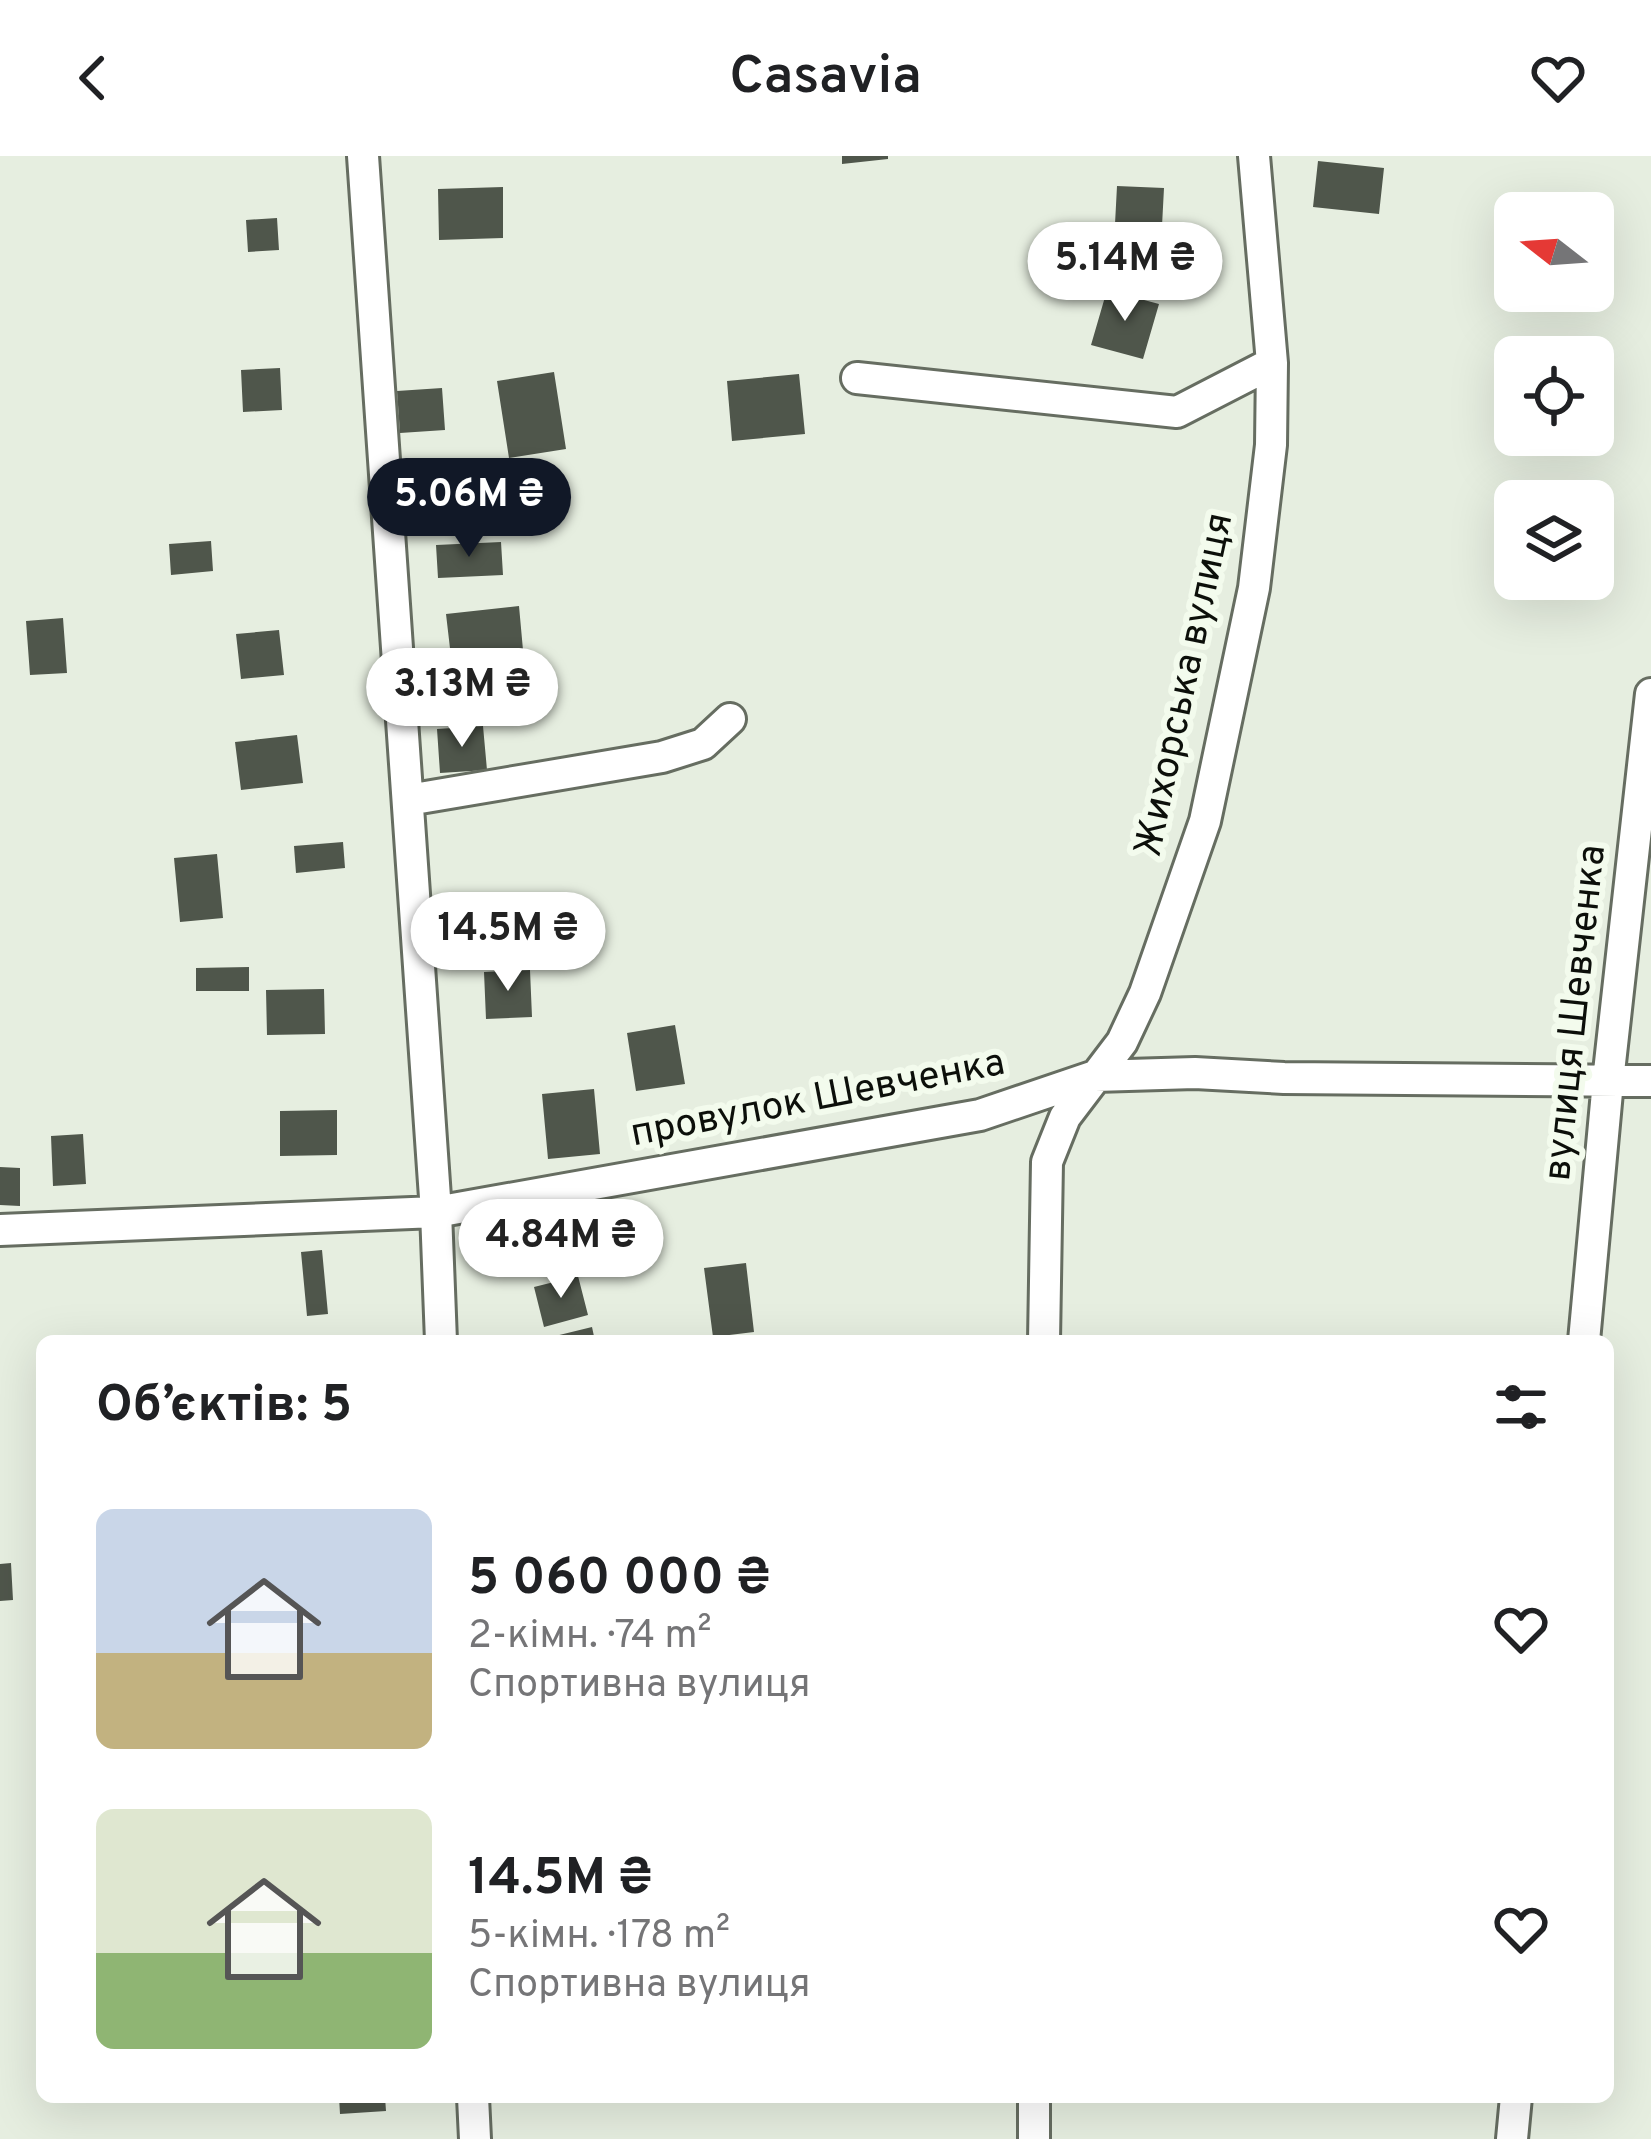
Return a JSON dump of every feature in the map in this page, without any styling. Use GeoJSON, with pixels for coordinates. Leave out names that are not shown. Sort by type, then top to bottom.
{"type":"FeatureCollection","features":[{"type":"Feature","properties":{"kind":"street"},"geometry":{"type":"LineString","coordinates":[[363,156],[441,1335]]}},
{"type":"Feature","properties":{"kind":"street","name":"Жихорська вулиця"},"geometry":{"type":"LineString","coordinates":[[1044,1335],[1047,1162],[1064,1118],[1122,1042],[1145,993],[1204,821],[1254,588],[1271,445],[1272,363],[1254,156]]}},
{"type":"Feature","properties":{"kind":"street"},"geometry":{"type":"LineString","coordinates":[[857,378],[1177,412],[1272,363]]}},
{"type":"Feature","properties":{"kind":"street","name":"вулиця Шевченка"},"geometry":{"type":"LineString","coordinates":[[1585,1335],[1651,694]]}},
{"type":"Feature","properties":{"kind":"street"},"geometry":{"type":"LineString","coordinates":[[408,800],[662,757],[704,744],[730,719]]}},
{"type":"Feature","properties":{"kind":"street","name":"провулок Шевченка"},"geometry":{"type":"LineString","coordinates":[[0,1230],[436,1212],[980,1115],[1096,1076],[1195,1073],[1651,1081]]}},
{"type":"Feature","properties":{"kind":"street"},"geometry":{"type":"LineString","coordinates":[[473,2103],[475,2139]]}},
{"type":"Feature","properties":{"kind":"street"},"geometry":{"type":"LineString","coordinates":[[1034,2103],[1034,2139]]}},
{"type":"Feature","properties":{"kind":"street"},"geometry":{"type":"LineString","coordinates":[[1513,2139],[1516,2103]]}},
{"type":"Feature","properties":{"kind":"building"},"geometry":{"type":"Polygon","coordinates":[[[842,156],[888,156],[888,159],[842,164],[842,156]]]}},
{"type":"Feature","properties":{"kind":"building"},"geometry":{"type":"Polygon","coordinates":[[[1318,161],[1384,168],[1379,214],[1313,207],[1318,161]]]}},
{"type":"Feature","properties":{"kind":"building"},"geometry":{"type":"Polygon","coordinates":[[[1117,186],[1164,188],[1162,226],[1115,224],[1117,186]]]}},
{"type":"Feature","properties":{"kind":"building"},"geometry":{"type":"Polygon","coordinates":[[[503,187],[503,238],[439,240],[438,189],[503,187]]]}},
{"type":"Feature","properties":{"kind":"building"},"geometry":{"type":"Polygon","coordinates":[[[277,218],[279,250],[248,252],[246,220],[277,218]]]}},
{"type":"Feature","properties":{"kind":"building"},"geometry":{"type":"Polygon","coordinates":[[[1107,290],[1159,304],[1143,359],[1091,345],[1107,290]]]}},
{"type":"Feature","properties":{"kind":"building"},"geometry":{"type":"Polygon","coordinates":[[[280,368],[282,410],[243,412],[241,370],[280,368]]]}},
{"type":"Feature","properties":{"kind":"building"},"geometry":{"type":"Polygon","coordinates":[[[554,372],[566,449],[509,458],[497,381],[554,372]]]}},
{"type":"Feature","properties":{"kind":"building"},"geometry":{"type":"Polygon","coordinates":[[[799,374],[805,434],[732,441],[727,381],[799,374]]]}},
{"type":"Feature","properties":{"kind":"building"},"geometry":{"type":"Polygon","coordinates":[[[442,388],[445,430],[400,433],[397,391],[442,388]]]}},
{"type":"Feature","properties":{"kind":"building"},"geometry":{"type":"Polygon","coordinates":[[[211,541],[213,571],[171,575],[169,544],[211,541]]]}},
{"type":"Feature","properties":{"kind":"building"},"geometry":{"type":"Polygon","coordinates":[[[501,542],[503,575],[438,578],[436,545],[501,542]]]}},
{"type":"Feature","properties":{"kind":"building"},"geometry":{"type":"Polygon","coordinates":[[[519,606],[523,650],[451,657],[446,614],[519,606]]]}},
{"type":"Feature","properties":{"kind":"building"},"geometry":{"type":"Polygon","coordinates":[[[63,618],[67,673],[30,675],[26,621],[63,618]]]}},
{"type":"Feature","properties":{"kind":"building"},"geometry":{"type":"Polygon","coordinates":[[[279,630],[284,675],[241,679],[236,634],[279,630]]]}},
{"type":"Feature","properties":{"kind":"building"},"geometry":{"type":"Polygon","coordinates":[[[483,726],[487,770],[440,773],[437,729],[483,726]]]}},
{"type":"Feature","properties":{"kind":"building"},"geometry":{"type":"Polygon","coordinates":[[[297,735],[303,783],[241,790],[235,742],[297,735]]]}},
{"type":"Feature","properties":{"kind":"building"},"geometry":{"type":"Polygon","coordinates":[[[343,842],[345,868],[296,873],[294,846],[343,842]]]}},
{"type":"Feature","properties":{"kind":"building"},"geometry":{"type":"Polygon","coordinates":[[[217,854],[223,918],[180,922],[174,858],[217,854]]]}},
{"type":"Feature","properties":{"kind":"building"},"geometry":{"type":"Polygon","coordinates":[[[249,967],[249,991],[196,991],[196,968],[249,967]]]}},
{"type":"Feature","properties":{"kind":"building"},"geometry":{"type":"Polygon","coordinates":[[[530,970],[532,1017],[486,1019],[484,972],[530,970]]]}},
{"type":"Feature","properties":{"kind":"building"},"geometry":{"type":"Polygon","coordinates":[[[324,989],[325,1034],[267,1035],[266,990],[324,989]]]}},
{"type":"Feature","properties":{"kind":"building"},"geometry":{"type":"Polygon","coordinates":[[[675,1025],[685,1084],[636,1091],[627,1033],[675,1025]]]}},
{"type":"Feature","properties":{"kind":"building"},"geometry":{"type":"Polygon","coordinates":[[[594,1089],[600,1154],[548,1159],[542,1094],[594,1089]]]}},
{"type":"Feature","properties":{"kind":"building"},"geometry":{"type":"Polygon","coordinates":[[[337,1110],[337,1155],[280,1156],[280,1111],[337,1110]]]}},
{"type":"Feature","properties":{"kind":"building"},"geometry":{"type":"Polygon","coordinates":[[[83,1134],[86,1184],[53,1186],[51,1136],[83,1134]]]}},
{"type":"Feature","properties":{"kind":"building"},"geometry":{"type":"Polygon","coordinates":[[[0,1167],[20,1168],[20,1206],[0,1205],[0,1167]]]}},
{"type":"Feature","properties":{"kind":"building"},"geometry":{"type":"Polygon","coordinates":[[[322,1250],[328,1314],[307,1316],[301,1252],[322,1250]]]}},
{"type":"Feature","properties":{"kind":"building"},"geometry":{"type":"Polygon","coordinates":[[[746,1263],[754,1332],[713,1335],[704,1268],[746,1263]]]}},
{"type":"Feature","properties":{"kind":"building"},"geometry":{"type":"Polygon","coordinates":[[[578,1276],[588,1315],[544,1327],[534,1287],[578,1276]]]}},
{"type":"Feature","properties":{"kind":"building"},"geometry":{"type":"Polygon","coordinates":[[[592,1327],[594,1335],[559,1335],[592,1327]]]}},
{"type":"Feature","properties":{"kind":"building"},"geometry":{"type":"Polygon","coordinates":[[[11,1563],[13,1600],[0,1601],[0,1564],[11,1563]]]}},
{"type":"Feature","properties":{"kind":"building"},"geometry":{"type":"Polygon","coordinates":[[[339,2103],[385,2103],[386,2111],[340,2114],[339,2103]]]}}]}
